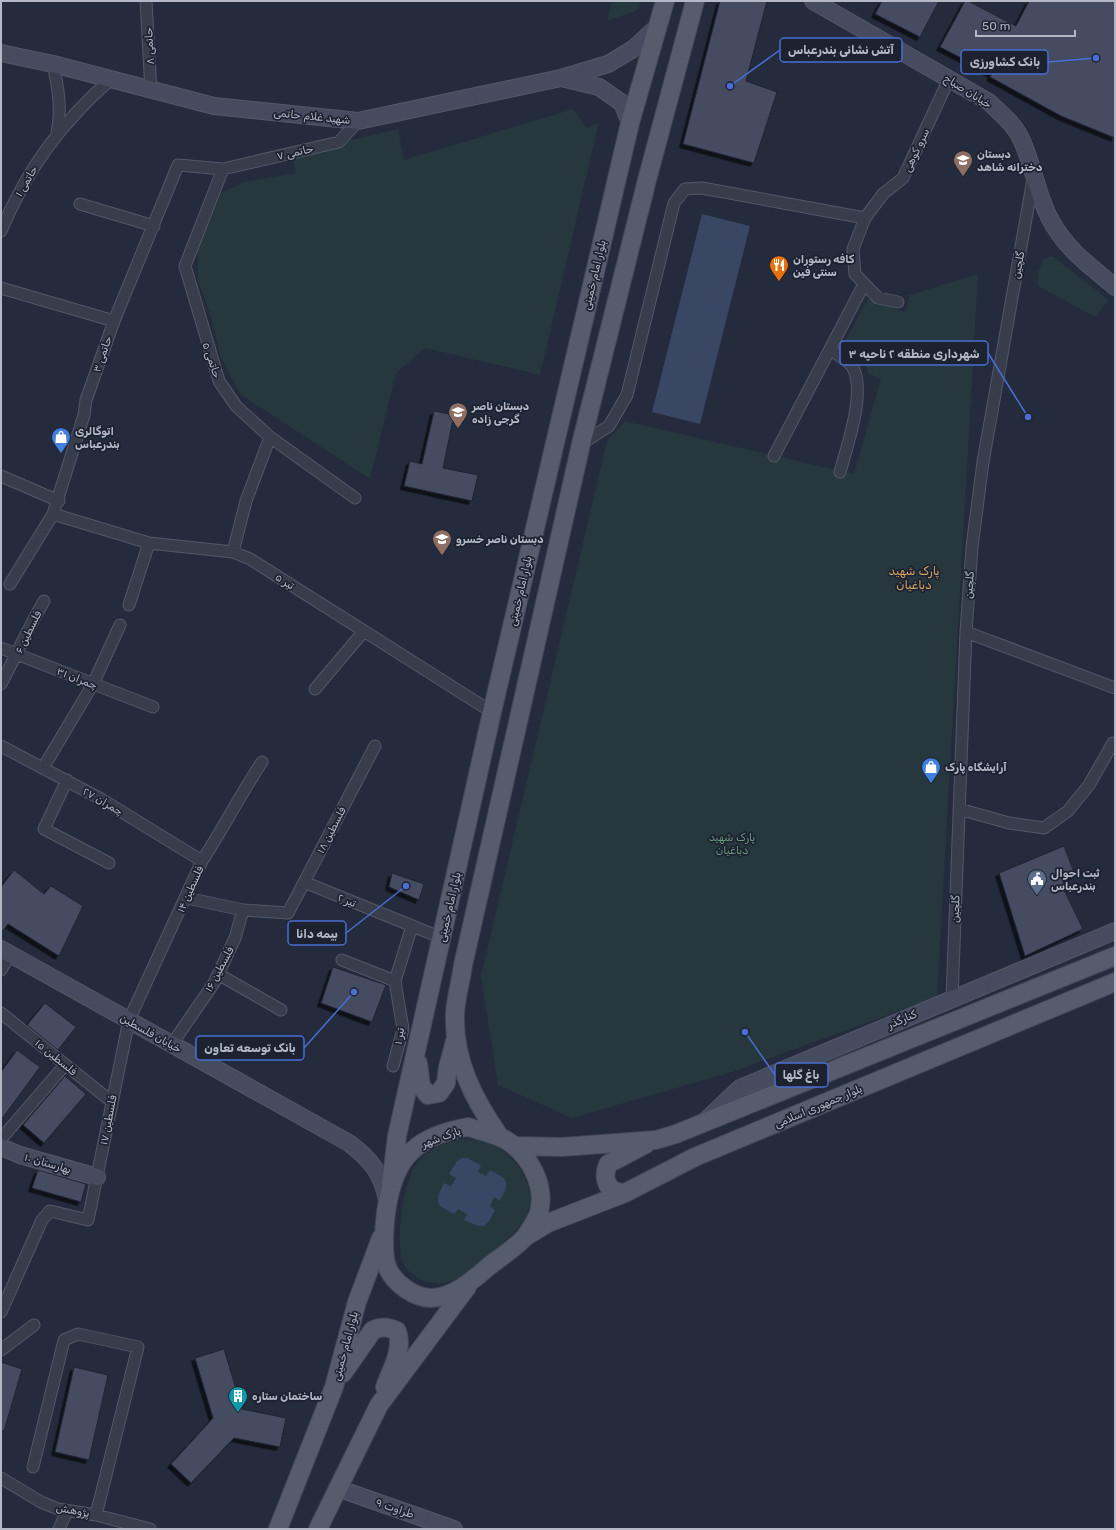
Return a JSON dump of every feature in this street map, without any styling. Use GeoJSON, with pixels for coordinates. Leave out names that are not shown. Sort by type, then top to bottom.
{"type":"FeatureCollection","features":[{"type":"Feature","properties":{"kind":"main road","name":"بلوار امام خمینی"},"geometry":{"type":"LineString","coordinates":[[385,1178],[397,1136],[492,712],[630,123],[665,1]]}},
{"type":"Feature","properties":{"kind":"main road"},"geometry":{"type":"LineString","coordinates":[[656,1140],[552,1148],[507,1142],[470,1088],[461,1068],[456,1038],[455,1013],[463,965],[581,444],[647,180],[695,1]]}},
{"type":"Feature","properties":{"kind":"main road"},"geometry":{"type":"LineString","coordinates":[[625,1193],[614,1191],[606,1184],[604,1175],[608,1164],[615,1159],[656,1140],[701,1125],[1115,956]]}},
{"type":"Feature","properties":{"kind":"main road","name":"بلوار جمهوری اسلامی"},"geometry":{"type":"LineString","coordinates":[[525,1237],[548,1223],[625,1193],[696,1157],[1115,982]]}},
{"type":"Feature","properties":{"kind":"main road"},"geometry":{"type":"LineString","coordinates":[[416,1054],[421,1071],[423,1090],[428,1095],[439,1093],[446,1083],[448,1066],[456,1038]]}},
{"type":"Feature","properties":{"kind":"main road","name":"پارک شهر"},"geometry":{"type":"LineString","coordinates":[[468,1128],[507,1142],[530,1163],[535,1174],[540,1195],[539,1213],[525,1237],[453,1293],[433,1298],[424,1298],[410,1292],[395,1280],[388,1269],[385,1257],[384,1230],[388,1206],[385,1178],[397,1169],[417,1146],[456,1129],[468,1128]]}},
{"type":"Feature","properties":{"kind":"main road","name":"بلوار امام خمینی"},"geometry":{"type":"LineString","coordinates":[[278,1529],[334,1387],[357,1302],[384,1230]]}},
{"type":"Feature","properties":{"kind":"main road"},"geometry":{"type":"LineString","coordinates":[[379,1405],[456,1300],[474,1278]]}},
{"type":"Feature","properties":{"kind":"main road"},"geometry":{"type":"LineString","coordinates":[[318,1529],[379,1405],[399,1348],[400,1340],[397,1331],[388,1327],[381,1327],[373,1330],[334,1387]]}},
{"type":"Feature","properties":{"kind":"street","name":"حاتمی ۸"},"geometry":{"type":"LineString","coordinates":[[146,1],[151,90]]}},
{"type":"Feature","properties":{"kind":"street","name":"خیابان صباح"},"geometry":{"type":"LineString","coordinates":[[813,1],[988,102],[1012,124],[1022,140],[1039,197],[1056,229],[1075,253],[1115,287]]}},
{"type":"Feature","properties":{"kind":"street"},"geometry":{"type":"LineString","coordinates":[[561,78],[608,64],[633,49],[658,26]]}},
{"type":"Feature","properties":{"kind":"street","name":"شهید غلام حاتمی"},"geometry":{"type":"LineString","coordinates":[[1,52],[214,106],[358,121],[561,78],[599,87],[622,103],[630,123]]}},
{"type":"Feature","properties":{"kind":"street","name":"حاتمی ۱"},"geometry":{"type":"LineString","coordinates":[[53,64],[58,87],[60,117],[57,133]]}},
{"type":"Feature","properties":{"kind":"street","name":"حاتمی ۱"},"geometry":{"type":"LineString","coordinates":[[1,231],[10,209],[34,167],[57,133],[92,96],[111,79]]}},
{"type":"Feature","properties":{"kind":"street","name":"سرو کوهی"},"geometry":{"type":"LineString","coordinates":[[898,302],[878,298],[855,274],[853,249],[865,218],[883,194],[903,178],[949,79]]}},
{"type":"Feature","properties":{"kind":"street","name":"حاتمی ۷"},"geometry":{"type":"LineString","coordinates":[[223,169],[339,142],[358,121]]}},
{"type":"Feature","properties":{"kind":"street","name":"حاتمی ۳"},"geometry":{"type":"LineString","coordinates":[[10,584],[53,514],[59,501],[84,415],[86,400],[114,321],[178,165],[223,169]]}},
{"type":"Feature","properties":{"kind":"street","name":"حاتمی ۵"},"geometry":{"type":"LineString","coordinates":[[223,169],[185,266],[219,381],[236,406],[270,437],[355,498]]}},
{"type":"Feature","properties":{"kind":"street","name":"گلچین"},"geometry":{"type":"LineString","coordinates":[[952,998],[966,632],[972,547],[983,462],[1033,177]]}},
{"type":"Feature","properties":{"kind":"street"},"geometry":{"type":"LineString","coordinates":[[581,444],[609,426],[627,395],[674,203],[685,189],[702,188],[865,218]]}},
{"type":"Feature","properties":{"kind":"street"},"geometry":{"type":"LineString","coordinates":[[80,204],[154,226]]}},
{"type":"Feature","properties":{"kind":"street"},"geometry":{"type":"LineString","coordinates":[[774,456],[864,284]]}},
{"type":"Feature","properties":{"kind":"street"},"geometry":{"type":"LineString","coordinates":[[1,288],[114,321]]}},
{"type":"Feature","properties":{"kind":"street"},"geometry":{"type":"LineString","coordinates":[[830,349],[852,366],[858,390],[854,421],[840,472]]}},
{"type":"Feature","properties":{"kind":"street"},"geometry":{"type":"LineString","coordinates":[[233,552],[246,501],[270,437]]}},
{"type":"Feature","properties":{"kind":"street"},"geometry":{"type":"LineString","coordinates":[[1,476],[59,501]]}},
{"type":"Feature","properties":{"kind":"street","name":"تیر ۵"},"geometry":{"type":"LineString","coordinates":[[53,514],[149,543],[233,552],[250,559],[492,712]]}},
{"type":"Feature","properties":{"kind":"street"},"geometry":{"type":"LineString","coordinates":[[129,604],[149,543]]}},
{"type":"Feature","properties":{"kind":"street","name":"فلسطین ۶"},"geometry":{"type":"LineString","coordinates":[[1,684],[17,655],[31,622],[44,601]]}},
{"type":"Feature","properties":{"kind":"street"},"geometry":{"type":"LineString","coordinates":[[43,768],[93,684],[120,624]]}},
{"type":"Feature","properties":{"kind":"street"},"geometry":{"type":"LineString","coordinates":[[315,689],[364,631]]}},
{"type":"Feature","properties":{"kind":"street"},"geometry":{"type":"LineString","coordinates":[[966,632],[1115,688]]}},
{"type":"Feature","properties":{"kind":"street","name":"چمران ۳۱"},"geometry":{"type":"LineString","coordinates":[[1,648],[153,707]]}},
{"type":"Feature","properties":{"kind":"street"},"geometry":{"type":"LineString","coordinates":[[959,809],[1009,823],[1044,828],[1068,812],[1089,785],[1113,743]]}},
{"type":"Feature","properties":{"kind":"street","name":"چمران ۲۷"},"geometry":{"type":"LineString","coordinates":[[1,746],[102,800],[202,861]]}},
{"type":"Feature","properties":{"kind":"street","name":"فلسطین ۱۸"},"geometry":{"type":"LineString","coordinates":[[243,910],[288,913],[375,746]]}},
{"type":"Feature","properties":{"kind":"street","name":"فلسطین ۱۴"},"geometry":{"type":"LineString","coordinates":[[129,1020],[202,861],[218,837],[238,798],[262,762]]}},
{"type":"Feature","properties":{"kind":"street"},"geometry":{"type":"LineString","coordinates":[[67,780],[44,829],[109,863]]}},
{"type":"Feature","properties":{"kind":"street","name":"تیر ۲"},"geometry":{"type":"LineString","coordinates":[[304,882],[442,938]]}},
{"type":"Feature","properties":{"kind":"street"},"geometry":{"type":"LineString","coordinates":[[186,898],[243,910]]}},
{"type":"Feature","properties":{"kind":"street","name":"فلسطین ۱۶"},"geometry":{"type":"LineString","coordinates":[[172,1044],[214,983],[235,938],[243,910]]}},
{"type":"Feature","properties":{"kind":"street","name":"تیر ۱"},"geometry":{"type":"LineString","coordinates":[[393,1066],[402,1029],[395,981],[412,926]]}},
{"type":"Feature","properties":{"kind":"street","name":"کنارگذر"},"geometry":{"type":"LineString","coordinates":[[701,1125],[740,1088],[1115,931]]}},
{"type":"Feature","properties":{"kind":"street"},"geometry":{"type":"LineString","coordinates":[[1,970],[6,952]]}},
{"type":"Feature","properties":{"kind":"street","name":"خیابان فلسطین"},"geometry":{"type":"LineString","coordinates":[[6,952],[349,1143],[385,1178]]}},
{"type":"Feature","properties":{"kind":"street"},"geometry":{"type":"LineString","coordinates":[[342,960],[395,981]]}},
{"type":"Feature","properties":{"kind":"street"},"geometry":{"type":"LineString","coordinates":[[218,974],[281,1010]]}},
{"type":"Feature","properties":{"kind":"street","name":"فلسطین ۱۵"},"geometry":{"type":"LineString","coordinates":[[1,1013],[112,1102]]}},
{"type":"Feature","properties":{"kind":"street","name":"فلسطین ۱۷"},"geometry":{"type":"LineString","coordinates":[[1,1312],[42,1220],[50,1211],[88,1220],[129,1020]]}},
{"type":"Feature","properties":{"kind":"street"},"geometry":{"type":"LineString","coordinates":[[1,1139],[65,1064]]}},
{"type":"Feature","properties":{"kind":"street","name":"بهارستان ۱۰"},"geometry":{"type":"LineString","coordinates":[[1,1147],[20,1155],[97,1177]]}},
{"type":"Feature","properties":{"kind":"street"},"geometry":{"type":"LineString","coordinates":[[1,1350],[34,1325]]}},
{"type":"Feature","properties":{"kind":"street"},"geometry":{"type":"LineString","coordinates":[[33,1467],[64,1340],[78,1334],[138,1347],[96,1515]]}},
{"type":"Feature","properties":{"kind":"street","name":"پژوهش"},"geometry":{"type":"LineString","coordinates":[[1,1478],[42,1502],[67,1511],[96,1515],[150,1529]]}},
{"type":"Feature","properties":{"kind":"street","name":"طراوت ۹"},"geometry":{"type":"LineString","coordinates":[[337,1488],[454,1529]]}},
{"type":"Feature","properties":{"kind":"street"},"geometry":{"type":"LineString","coordinates":[[59,1529],[67,1511]]}},
{"type":"Feature","properties":{"kind":"green space"},"geometry":{"type":"Polygon","coordinates":[[[612,1],[641,1],[638,10],[607,21],[612,1]]]}},
{"type":"Feature","properties":{"kind":"green space"},"geometry":{"type":"Polygon","coordinates":[[[573,109],[587,128],[599,122],[540,375],[425,348],[396,373],[370,479],[240,394],[221,358],[211,317],[198,281],[198,249],[221,193],[244,182],[296,173],[291,154],[398,129],[404,160],[573,109]]]}},
{"type":"Feature","properties":{"kind":"green space"},"geometry":{"type":"Polygon","coordinates":[[[1052,256],[1109,300],[1095,317],[1038,286],[1038,273],[1043,259],[1052,256]]]}},
{"type":"Feature","properties":{"kind":"green space","name":"پارک شهید دباغیان"},"geometry":{"type":"Polygon","coordinates":[[[978,274],[937,997],[732,1072],[572,1118],[498,1085],[481,976],[607,441],[625,421],[854,474],[881,378],[868,374],[864,356],[843,345],[868,299],[905,312],[910,295],[978,274]]]}},
{"type":"Feature","properties":{"kind":"green space"},"geometry":{"type":"Polygon","coordinates":[[[459,1139],[489,1143],[508,1155],[523,1174],[528,1184],[530,1196],[529,1207],[525,1218],[516,1231],[468,1273],[447,1282],[436,1283],[424,1281],[412,1274],[402,1262],[400,1234],[402,1206],[405,1192],[413,1168],[427,1152],[442,1144],[459,1139]]]}},
{"type":"Feature","properties":{"kind":"water"},"geometry":{"type":"Polygon","coordinates":[[[702,214],[750,226],[700,424],[652,412],[702,214]]]}},
{"type":"Feature","properties":{"kind":"water"},"geometry":{"type":"Polygon","coordinates":[[[462,1158],[467,1158],[481,1165],[478,1172],[486,1176],[490,1170],[501,1176],[506,1182],[500,1201],[494,1197],[490,1206],[495,1210],[489,1221],[483,1226],[464,1220],[467,1214],[458,1209],[454,1214],[443,1208],[438,1202],[444,1183],[451,1186],[456,1178],[449,1174],[457,1161],[462,1158]]]}},
{"type":"Feature","properties":{"kind":"building"},"geometry":{"type":"Polygon","coordinates":[[[720,1],[767,1],[746,81],[777,92],[754,163],[683,144],[720,1]]]}},
{"type":"Feature","properties":{"kind":"building"},"geometry":{"type":"Polygon","coordinates":[[[882,1],[939,1],[920,37],[875,14],[882,1]]]}},
{"type":"Feature","properties":{"kind":"building"},"geometry":{"type":"Polygon","coordinates":[[[965,1],[968,1],[1016,26],[1029,1],[1115,1],[1115,138],[1061,116],[990,77],[992,74],[940,47],[965,1]]]}},
{"type":"Feature","properties":{"kind":"building"},"geometry":{"type":"Polygon","coordinates":[[[434,411],[454,415],[443,468],[478,475],[472,501],[404,486],[410,461],[422,464],[434,411]]]}},
{"type":"Feature","properties":{"kind":"building","name":"ثبت احوال بندرعباس"},"geometry":{"type":"Polygon","coordinates":[[[1064,846],[1075,875],[1063,880],[1064,890],[1083,929],[1025,956],[999,873],[1064,846]]]}},
{"type":"Feature","properties":{"kind":"building"},"geometry":{"type":"Polygon","coordinates":[[[14,870],[44,894],[51,886],[83,906],[59,956],[8,924],[1,933],[1,887],[14,870]]]}},
{"type":"Feature","properties":{"kind":"building"},"geometry":{"type":"Polygon","coordinates":[[[392,873],[424,884],[419,900],[389,887],[392,873]]]}},
{"type":"Feature","properties":{"kind":"building"},"geometry":{"type":"Polygon","coordinates":[[[333,967],[386,985],[372,1022],[321,1003],[333,967]]]}},
{"type":"Feature","properties":{"kind":"building"},"geometry":{"type":"Polygon","coordinates":[[[45,1003],[76,1027],[58,1050],[27,1025],[45,1003]]]}},
{"type":"Feature","properties":{"kind":"building"},"geometry":{"type":"Polygon","coordinates":[[[17,1050],[40,1067],[1,1120],[1,1072],[17,1050]]]}},
{"type":"Feature","properties":{"kind":"building"},"geometry":{"type":"Polygon","coordinates":[[[65,1076],[86,1094],[44,1143],[23,1125],[65,1076]]]}},
{"type":"Feature","properties":{"kind":"building"},"geometry":{"type":"Polygon","coordinates":[[[38,1170],[86,1184],[81,1202],[32,1188],[38,1170]]]}},
{"type":"Feature","properties":{"kind":"building","name":"ساختمان ستاره"},"geometry":{"type":"Polygon","coordinates":[[[224,1349],[242,1409],[286,1418],[280,1447],[234,1438],[191,1483],[171,1464],[213,1418],[195,1358],[224,1349]]]}},
{"type":"Feature","properties":{"kind":"building"},"geometry":{"type":"Polygon","coordinates":[[[1,1362],[22,1369],[4,1431],[1,1431],[1,1362]]]}},
{"type":"Feature","properties":{"kind":"building"},"geometry":{"type":"Polygon","coordinates":[[[74,1367],[108,1375],[89,1460],[55,1452],[74,1367]]]}},
{"type":"Feature","properties":{"kind":"place","name":"بانک کشاورزی"},"geometry":{"type":"Point","coordinates":[1096,58]}},
{"type":"Feature","properties":{"kind":"place","name":"آتش نشانی بندرعباس"},"geometry":{"type":"Point","coordinates":[730,86]}},
{"type":"Feature","properties":{"kind":"place","name":"دبستان دخترانه شاهد"},"geometry":{"type":"Point","coordinates":[963,177]}},
{"type":"Feature","properties":{"kind":"place","name":"کافه رستوران سنتی فین"},"geometry":{"type":"Point","coordinates":[779,282]}},
{"type":"Feature","properties":{"kind":"place","name":"شهرداری منطقه ۲ ناحیه ۳"},"geometry":{"type":"Point","coordinates":[1028,417]}},
{"type":"Feature","properties":{"kind":"place","name":"دبستان ناصر گرجی زاده"},"geometry":{"type":"Point","coordinates":[458,429]}},
{"type":"Feature","properties":{"kind":"place","name":"اتوگالری بندرعباس"},"geometry":{"type":"Point","coordinates":[61,454]}},
{"type":"Feature","properties":{"kind":"place","name":"دبستان ناصر خسرو"},"geometry":{"type":"Point","coordinates":[442,556]}},
{"type":"Feature","properties":{"kind":"place","name":"آرایشگاه پارک"},"geometry":{"type":"Point","coordinates":[931,784]}},
{"type":"Feature","properties":{"kind":"place","name":"بیمه دانا"},"geometry":{"type":"Point","coordinates":[406,886]}},
{"type":"Feature","properties":{"kind":"place","name":"ثبت احوال بندرعباس"},"geometry":{"type":"Point","coordinates":[1037,896]}},
{"type":"Feature","properties":{"kind":"place","name":"بانک توسعه تعاون"},"geometry":{"type":"Point","coordinates":[354,992]}},
{"type":"Feature","properties":{"kind":"place","name":"باغ گلها"},"geometry":{"type":"Point","coordinates":[745,1032]}},
{"type":"Feature","properties":{"kind":"place","name":"ساختمان ستاره"},"geometry":{"type":"Point","coordinates":[238,1413]}},
{"type":"Feature","properties":{"kind":"district","name":"پارک شهید دباغیان"},"geometry":{"type":"Point","coordinates":[914,578]}}]}
